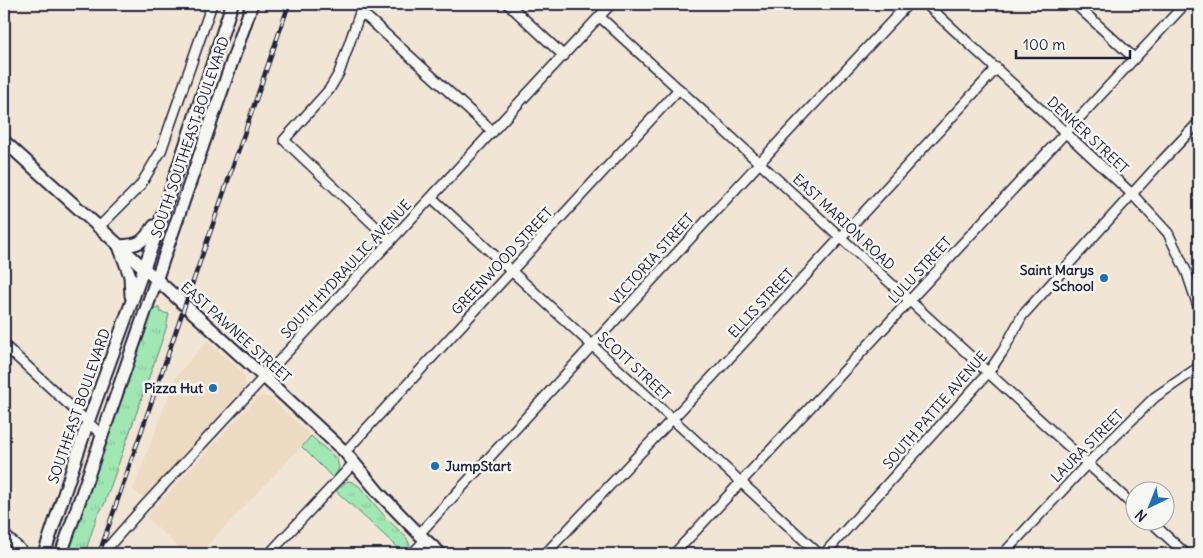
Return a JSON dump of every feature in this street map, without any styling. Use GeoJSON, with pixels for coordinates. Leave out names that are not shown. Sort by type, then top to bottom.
{"type":"FeatureCollection","features":[{"type":"Feature","properties":{"kind":"main road","name":"SOUTH SOUTHEAST BOULEVARD"},"geometry":{"type":"LineString","coordinates":[[144,269],[232,4]]}},
{"type":"Feature","properties":{"kind":"main road","name":"SOUTH SOUTHEAST BOULEVARD"},"geometry":{"type":"LineString","coordinates":[[156,280],[252,4]]}},
{"type":"Feature","properties":{"kind":"main road","name":"EAST PAWNEE STREET"},"geometry":{"type":"LineString","coordinates":[[4,141],[345,452],[379,493],[441,554]]}},
{"type":"Feature","properties":{"kind":"main road"},"geometry":{"type":"LineString","coordinates":[[132,302],[130,276],[118,246],[138,244],[146,238],[161,216]]}},
{"type":"Feature","properties":{"kind":"main road","name":"SOUTHEAST BOULEVARD"},"geometry":{"type":"LineString","coordinates":[[44,554],[88,422],[144,269]]}},
{"type":"Feature","properties":{"kind":"main road"},"geometry":{"type":"LineString","coordinates":[[62,554],[156,280]]}},
{"type":"Feature","properties":{"kind":"street"},"geometry":{"type":"LineString","coordinates":[[98,228],[140,186],[161,151],[212,4]]}},
{"type":"Feature","properties":{"kind":"street"},"geometry":{"type":"LineString","coordinates":[[363,4],[339,73],[329,90],[284,140],[391,241]]}},
{"type":"Feature","properties":{"kind":"street"},"geometry":{"type":"LineString","coordinates":[[508,4],[564,56]]}},
{"type":"Feature","properties":{"kind":"street","name":"SOUTH HYDRAULIC AVENUE"},"geometry":{"type":"LineString","coordinates":[[102,554],[146,504],[611,4]]}},
{"type":"Feature","properties":{"kind":"street","name":"VICTORIA STREET"},"geometry":{"type":"LineString","coordinates":[[412,554],[422,537],[592,346],[759,163],[908,4]]}},
{"type":"Feature","properties":{"kind":"street","name":"DENKER STREET"},"geometry":{"type":"LineString","coordinates":[[926,4],[1132,194],[1168,233],[1187,273],[1199,309]]}},
{"type":"Feature","properties":{"kind":"street"},"geometry":{"type":"LineString","coordinates":[[1075,4],[1134,58]]}},
{"type":"Feature","properties":{"kind":"street","name":"LULU STREET"},"geometry":{"type":"LineString","coordinates":[[674,554],[1185,4]]}},
{"type":"Feature","properties":{"kind":"street"},"geometry":{"type":"LineString","coordinates":[[360,14],[368,18],[493,132]]}},
{"type":"Feature","properties":{"kind":"street","name":"EAST MARION ROAD"},"geometry":{"type":"LineString","coordinates":[[600,17],[1126,499]]}},
{"type":"Feature","properties":{"kind":"street","name":"ELLIS STREET"},"geometry":{"type":"LineString","coordinates":[[545,554],[997,68]]}},
{"type":"Feature","properties":{"kind":"street","name":"GREENWOOD STREET"},"geometry":{"type":"LineString","coordinates":[[345,452],[679,89]]}},
{"type":"Feature","properties":{"kind":"street","name":"SOUTH PATTIE AVENUE"},"geometry":{"type":"LineString","coordinates":[[824,554],[988,373],[1003,352],[1022,316],[1199,122]]}},
{"type":"Feature","properties":{"kind":"street","name":"SCOTT STREET"},"geometry":{"type":"LineString","coordinates":[[432,198],[819,554]]}},
{"type":"Feature","properties":{"kind":"street"},"geometry":{"type":"LineString","coordinates":[[4,345],[103,436]]}},
{"type":"Feature","properties":{"kind":"street","name":"LAURA STREET"},"geometry":{"type":"LineString","coordinates":[[1003,554],[1087,464],[1155,397],[1199,367]]}},
{"type":"Feature","properties":{"kind":"street"},"geometry":{"type":"LineString","coordinates":[[269,554],[354,462]]}},
{"type":"Feature","properties":{"kind":"street"},"geometry":{"type":"LineString","coordinates":[[1160,530],[1185,554]]}},
{"type":"Feature","properties":{"kind":"street"},"geometry":{"type":"LineString","coordinates":[[4,534],[26,554]]}},
{"type":"Feature","properties":{"kind":"shaded area"},"geometry":{"type":"Polygon","coordinates":[[[207,341],[242,372],[245,378],[245,387],[143,498],[133,490],[176,376],[207,341]]]}},
{"type":"Feature","properties":{"kind":"shaded area"},"geometry":{"type":"Polygon","coordinates":[[[261,396],[271,398],[311,436],[199,554],[186,554],[146,517],[257,398],[261,396]]]}},
{"type":"Feature","properties":{"kind":"green space"},"geometry":{"type":"Polygon","coordinates":[[[159,307],[160,312],[169,314],[166,329],[104,505],[97,516],[86,550],[89,553],[66,554],[150,314],[159,307]]]}},
{"type":"Feature","properties":{"kind":"green space"},"geometry":{"type":"Polygon","coordinates":[[[311,436],[337,459],[339,468],[334,479],[302,447],[311,436]]]}},
{"type":"Feature","properties":{"kind":"green space"},"geometry":{"type":"Polygon","coordinates":[[[347,481],[359,486],[387,519],[406,537],[410,549],[406,554],[336,491],[347,481]]]}},
{"type":"Feature","properties":{"kind":"railway"},"geometry":{"type":"LineString","coordinates":[[99,554],[289,4]]}},
{"type":"Feature","properties":{"kind":"place","name":"Saint Marys School"},"geometry":{"type":"Point","coordinates":[1104,278]}},
{"type":"Feature","properties":{"kind":"place","name":"Pizza Hut"},"geometry":{"type":"Point","coordinates":[213,388]}},
{"type":"Feature","properties":{"kind":"place","name":"JumpStart"},"geometry":{"type":"Point","coordinates":[435,466]}}]}
